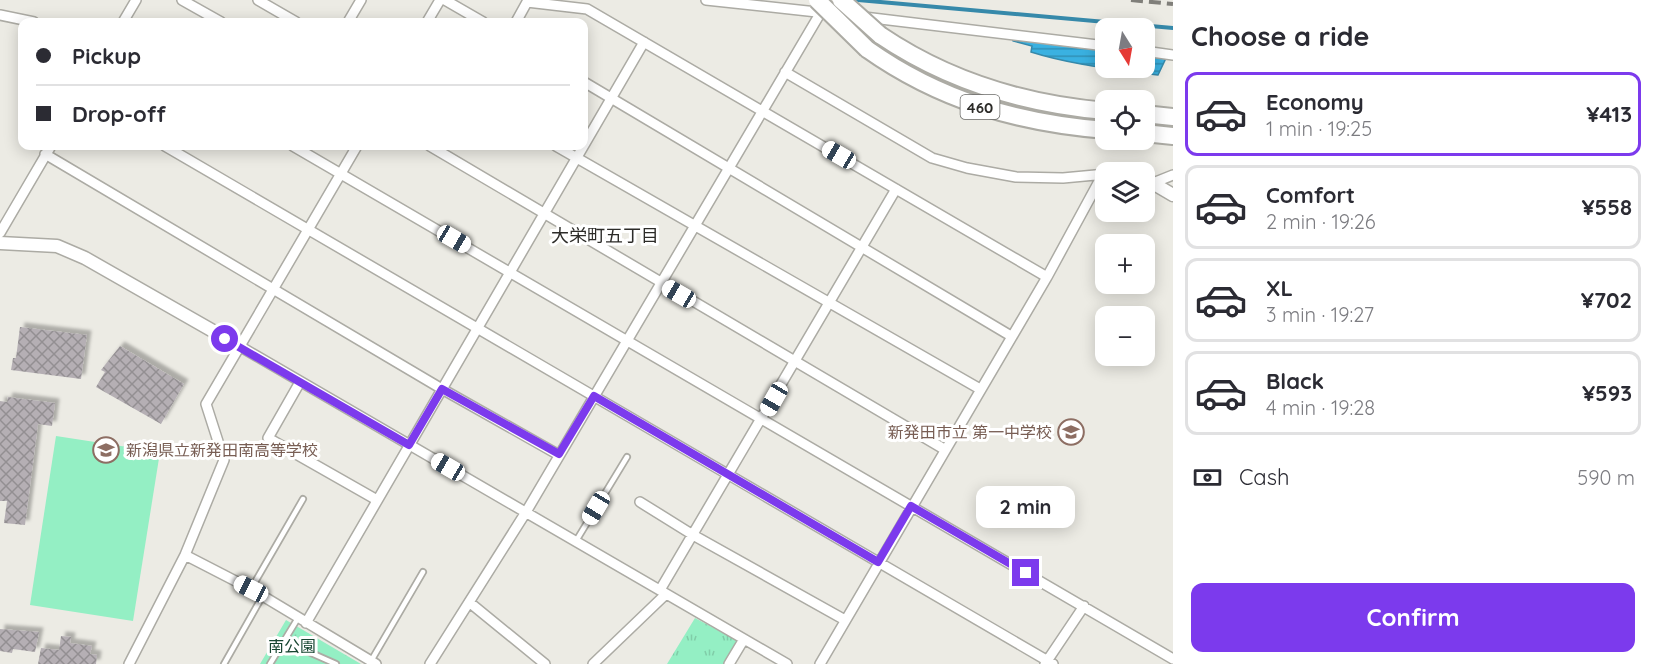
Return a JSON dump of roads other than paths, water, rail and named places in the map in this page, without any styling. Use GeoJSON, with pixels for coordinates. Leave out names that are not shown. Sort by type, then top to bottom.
{"type":"FeatureCollection","features":[{"type":"Feature","properties":{"kind":"highway","name":"460"},"geometry":{"type":"LineString","coordinates":[[841,0],[880,34],[927,65],[960,80],[1036,101],[1095,109]]}},
{"type":"Feature","properties":{"kind":"highway","name":"460"},"geometry":{"type":"LineString","coordinates":[[819,6],[867,49],[921,84],[973,104],[1033,120],[1095,128]]}},
{"type":"Feature","properties":{"kind":"highway"},"geometry":{"type":"LineString","coordinates":[[1155,115],[1173,117]]}},
{"type":"Feature","properties":{"kind":"highway"},"geometry":{"type":"LineString","coordinates":[[1155,134],[1173,136]]}},
{"type":"Feature","properties":{"kind":"street"},"geometry":{"type":"LineString","coordinates":[[125,0],[136,1],[125,18]]}},
{"type":"Feature","properties":{"kind":"street"},"geometry":{"type":"LineString","coordinates":[[182,0],[213,18]]}},
{"type":"Feature","properties":{"kind":"street"},"geometry":{"type":"LineString","coordinates":[[258,0],[289,18]]}},
{"type":"Feature","properties":{"kind":"street"},"geometry":{"type":"LineString","coordinates":[[350,18],[361,0]]}},
{"type":"Feature","properties":{"kind":"street"},"geometry":{"type":"LineString","coordinates":[[430,18],[442,0],[476,18]]}},
{"type":"Feature","properties":{"kind":"street"},"geometry":{"type":"LineString","coordinates":[[706,0],[819,6],[1095,44]]}},
{"type":"Feature","properties":{"kind":"street"},"geometry":{"type":"LineString","coordinates":[[518,18],[527,2],[587,9],[1047,277]]}},
{"type":"Feature","properties":{"kind":"street"},"geometry":{"type":"LineString","coordinates":[[430,664],[526,512],[785,72],[819,6]]}},
{"type":"Feature","properties":{"kind":"street"},"geometry":{"type":"LineString","coordinates":[[0,15],[18,19]]}},
{"type":"Feature","properties":{"kind":"street"},"geometry":{"type":"LineString","coordinates":[[588,139],[644,42]]}},
{"type":"Feature","properties":{"kind":"street"},"geometry":{"type":"LineString","coordinates":[[1155,53],[1173,55]]}},
{"type":"Feature","properties":{"kind":"street"},"geometry":{"type":"LineString","coordinates":[[785,72],[932,158],[967,168],[1016,177],[1063,178],[1095,175]]}},
{"type":"Feature","properties":{"kind":"street"},"geometry":{"type":"LineString","coordinates":[[588,84],[1011,336]]}},
{"type":"Feature","properties":{"kind":"street"},"geometry":{"type":"LineString","coordinates":[[0,233],[48,150],[442,389],[559,454]]}},
{"type":"Feature","properties":{"kind":"street"},"geometry":{"type":"LineString","coordinates":[[172,150],[1049,663],[1084,606]]}},
{"type":"Feature","properties":{"kind":"street"},"geometry":{"type":"LineString","coordinates":[[300,150],[763,417],[1171,659]]}},
{"type":"Feature","properties":{"kind":"street"},"geometry":{"type":"LineString","coordinates":[[129,664],[185,555],[224,460],[206,404],[355,150]]}},
{"type":"Feature","properties":{"kind":"street"},"geometry":{"type":"LineString","coordinates":[[437,150],[944,449]]}},
{"type":"Feature","properties":{"kind":"street"},"geometry":{"type":"LineString","coordinates":[[563,150],[980,389]]}},
{"type":"Feature","properties":{"kind":"street"},"geometry":{"type":"LineString","coordinates":[[302,620],[377,500],[582,150]]}},
{"type":"Feature","properties":{"kind":"street"},"geometry":{"type":"LineString","coordinates":[[1155,180],[1173,175]]}},
{"type":"Feature","properties":{"kind":"street"},"geometry":{"type":"LineString","coordinates":[[1155,184],[1173,195]]}},
{"type":"Feature","properties":{"kind":"street"},"geometry":{"type":"LineString","coordinates":[[593,664],[663,592],[693,535],[897,189]]}},
{"type":"Feature","properties":{"kind":"street"},"geometry":{"type":"LineString","coordinates":[[820,664],[944,449],[1047,277],[1095,190]]}},
{"type":"Feature","properties":{"kind":"street"},"geometry":{"type":"LineString","coordinates":[[0,243],[57,246],[85,258],[787,664]]}},
{"type":"Feature","properties":{"kind":"street"},"geometry":{"type":"LineString","coordinates":[[300,382],[268,438],[377,500]]}},
{"type":"Feature","properties":{"kind":"street"},"geometry":{"type":"LineString","coordinates":[[640,502],[693,535],[845,620]]}},
{"type":"Feature","properties":{"kind":"street"},"geometry":{"type":"LineString","coordinates":[[185,555],[251,589],[374,663]]}},
{"type":"Feature","properties":{"kind":"street"},"geometry":{"type":"LineString","coordinates":[[469,602],[545,664]]}},
{"type":"Feature","properties":{"kind":"street"},"geometry":{"type":"LineString","coordinates":[[729,664],[744,639]]}},
{"type":"Feature","properties":{"kind":"lane"},"geometry":{"type":"LineString","coordinates":[[576,542],[627,457]]}},
{"type":"Feature","properties":{"kind":"lane"},"geometry":{"type":"LineString","coordinates":[[251,589],[303,499]]}},
{"type":"Feature","properties":{"kind":"lane"},"geometry":{"type":"LineString","coordinates":[[374,663],[423,572]]}},
{"type":"Feature","properties":{"kind":"lane"},"geometry":{"type":"LineString","coordinates":[[224,664],[262,597]]}},
{"type":"Feature","properties":{"kind":"lane"},"geometry":{"type":"LineString","coordinates":[[270,664],[284,641],[302,620]]}},
{"type":"Feature","properties":{"kind":"lane"},"geometry":{"type":"LineString","coordinates":[[284,641],[336,664]]}},
{"type":"Feature","properties":{"kind":"water"},"geometry":{"type":"Polygon","coordinates":[[[1012,38],[1095,46],[1095,66],[1031,52],[1032,46],[1013,41],[1012,38]]]}},
{"type":"Feature","properties":{"kind":"water"},"geometry":{"type":"Polygon","coordinates":[[[1155,53],[1167,56],[1158,75],[1155,75],[1155,53]]]}},
{"type":"Feature","properties":{"kind":"waterway"},"geometry":{"type":"LineString","coordinates":[[858,0],[1173,28]]}},
{"type":"Feature","properties":{"kind":"railway"},"geometry":{"type":"LineString","coordinates":[[1131,0],[1173,4]]}},
{"type":"Feature","properties":{"kind":"place","name":"新発田市立 第一中学校"},"geometry":{"type":"Point","coordinates":[1071,432]}},
{"type":"Feature","properties":{"kind":"place","name":"新潟県立新発田南高等学校"},"geometry":{"type":"Point","coordinates":[106,450]}},
{"type":"Feature","properties":{"kind":"district","name":"大栄町五丁目"},"geometry":{"type":"Point","coordinates":[605,235]}},
{"type":"Feature","properties":{"kind":"park label","name":"南公園"},"geometry":{"type":"Point","coordinates":[292,646]}}]}
